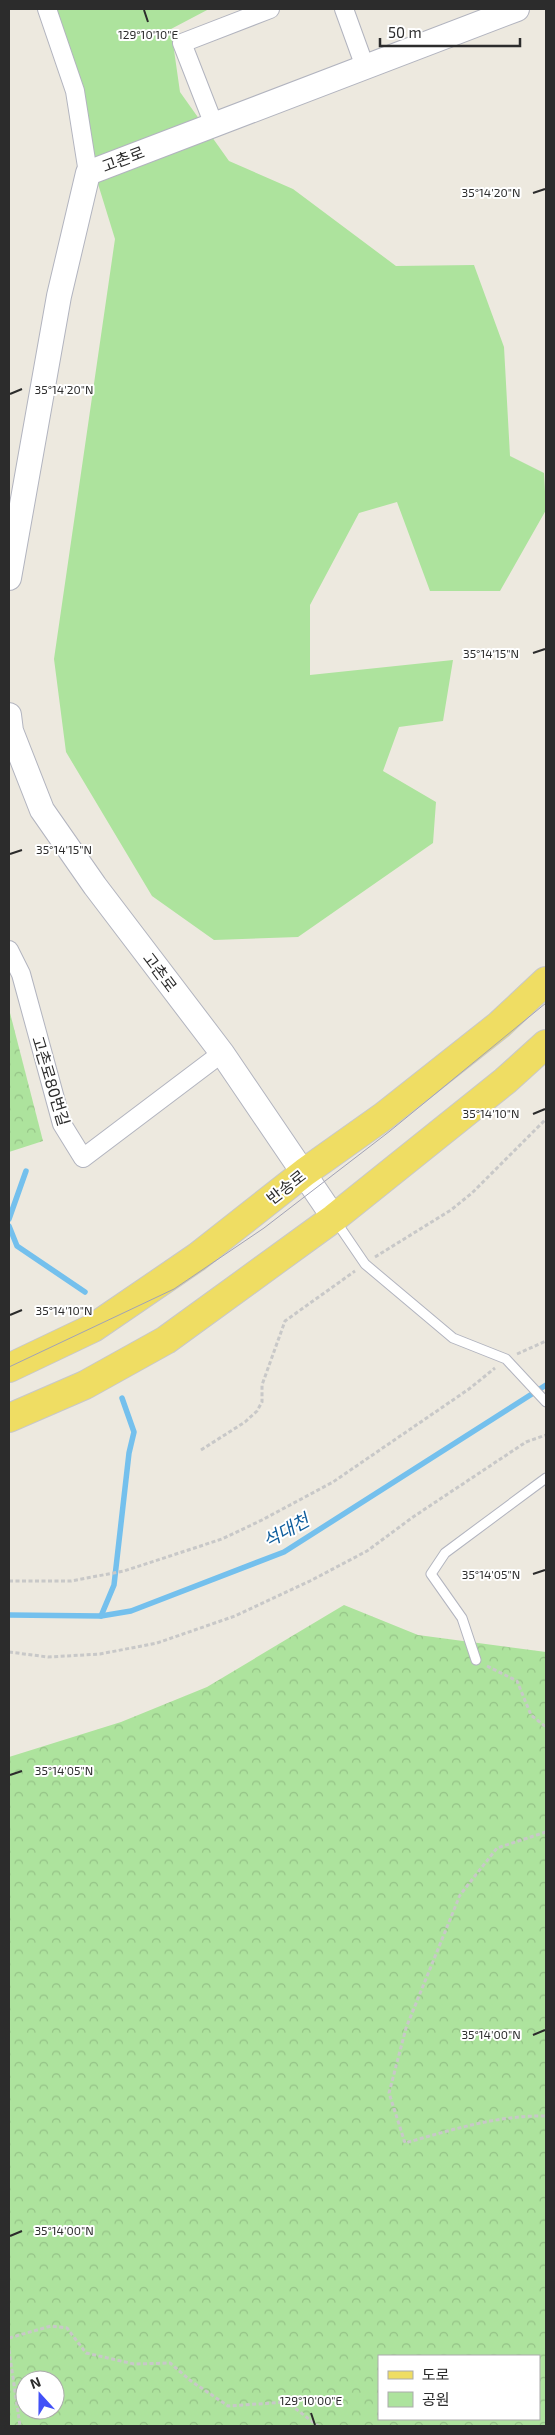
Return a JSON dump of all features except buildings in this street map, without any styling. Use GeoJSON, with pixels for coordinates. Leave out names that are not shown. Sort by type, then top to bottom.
{"type":"FeatureCollection","features":[{"type":"Feature","properties":{"kind":"main road","name":"반송로"},"geometry":{"type":"LineString","coordinates":[[9,1368],[93,1328],[197,1257],[305,1172],[384,1116],[492,1031],[546,981]]}},
{"type":"Feature","properties":{"kind":"main road"},"geometry":{"type":"LineString","coordinates":[[9,1418],[85,1385],[166,1340],[334,1218],[505,1080],[546,1044]]}},
{"type":"Feature","properties":{"kind":"street"},"geometry":{"type":"LineString","coordinates":[[47,9],[75,91],[88,173]]}},
{"type":"Feature","properties":{"kind":"street"},"geometry":{"type":"LineString","coordinates":[[214,124],[182,43],[270,9]]}},
{"type":"Feature","properties":{"kind":"street"},"geometry":{"type":"LineString","coordinates":[[344,9],[365,67]]}},
{"type":"Feature","properties":{"kind":"street","name":"고촌로"},"geometry":{"type":"LineString","coordinates":[[9,578],[59,296],[88,173],[517,9]]}},
{"type":"Feature","properties":{"kind":"street","name":"고촌로"},"geometry":{"type":"LineString","coordinates":[[9,726],[42,810],[95,886],[222,1053],[305,1172],[334,1218]]}},
{"type":"Feature","properties":{"kind":"street","name":"고촌로80번길"},"geometry":{"type":"LineString","coordinates":[[9,950],[21,974],[62,1124],[83,1158],[222,1053]]}},
{"type":"Feature","properties":{"kind":"lane"},"geometry":{"type":"LineString","coordinates":[[334,1218],[365,1264],[453,1338],[506,1359],[516,1367],[546,1402]]}},
{"type":"Feature","properties":{"kind":"lane"},"geometry":{"type":"LineString","coordinates":[[476,1660],[462,1618],[431,1574],[445,1554],[546,1478]]}},
{"type":"Feature","properties":{"kind":"path"},"geometry":{"type":"LineString","coordinates":[[201,1450],[245,1422],[257,1410],[262,1402],[262,1385],[285,1321],[386,1248],[451,1210],[472,1193],[546,1120]]}},
{"type":"Feature","properties":{"kind":"path"},"geometry":{"type":"LineString","coordinates":[[9,1582],[71,1581],[124,1571],[222,1538],[297,1502],[333,1482],[453,1400],[506,1359],[546,1341]]}},
{"type":"Feature","properties":{"kind":"path"},"geometry":{"type":"LineString","coordinates":[[9,1652],[48,1657],[100,1654],[157,1643],[236,1616],[367,1552],[413,1517],[526,1442],[546,1435]]}},
{"type":"Feature","properties":{"kind":"path"},"geometry":{"type":"LineString","coordinates":[[476,1660],[517,1681],[531,1715],[546,1727]]}},
{"type":"Feature","properties":{"kind":"path"},"geometry":{"type":"LineString","coordinates":[[546,1832],[497,1848],[460,1896],[406,2028],[389,2093],[405,2143],[463,2126],[530,2116],[546,2116]]}},
{"type":"Feature","properties":{"kind":"path"},"geometry":{"type":"LineString","coordinates":[[9,2338],[51,2326],[66,2328],[86,2353],[134,2364],[170,2364],[191,2382],[228,2406],[287,2402],[318,2426]]}},
{"type":"Feature","properties":{"kind":"path"},"geometry":{"type":"LineString","coordinates":[[9,2350],[20,2426]]}},
{"type":"Feature","properties":{"kind":"green space"},"geometry":{"type":"Polygon","coordinates":[[[44,9],[209,9],[171,29],[180,92],[229,161],[293,189],[396,266],[474,265],[504,347],[510,456],[544,473],[546,510],[500,591],[430,591],[397,502],[359,513],[310,605],[310,675],[453,660],[443,721],[399,727],[383,771],[436,802],[433,843],[298,937],[214,940],[152,896],[66,752],[54,659],[115,239],[44,9]]]}},
{"type":"Feature","properties":{"kind":"green space"},"geometry":{"type":"Polygon","coordinates":[[[9,1009],[43,1141],[9,1152],[9,1009]]]}},
{"type":"Feature","properties":{"kind":"green space"},"geometry":{"type":"Polygon","coordinates":[[[344,1605],[418,1635],[546,1652],[546,2426],[9,2426],[9,1757],[121,1722],[207,1687],[344,1605]]]}},
{"type":"Feature","properties":{"kind":"waterway"},"geometry":{"type":"LineString","coordinates":[[9,1219],[26,1171]]}},
{"type":"Feature","properties":{"kind":"waterway"},"geometry":{"type":"LineString","coordinates":[[9,1226],[17,1246],[85,1292]]}},
{"type":"Feature","properties":{"kind":"waterway","name":"석대천"},"geometry":{"type":"LineString","coordinates":[[9,1615],[101,1616],[131,1611],[284,1552],[546,1385]]}},
{"type":"Feature","properties":{"kind":"waterway"},"geometry":{"type":"LineString","coordinates":[[101,1616],[114,1585],[129,1453],[134,1432],[122,1398]]}},
{"type":"Feature","properties":{"kind":"tram line"},"geometry":{"type":"LineString","coordinates":[[9,1367],[174,1289],[264,1228],[390,1131],[546,1003]]}}]}
